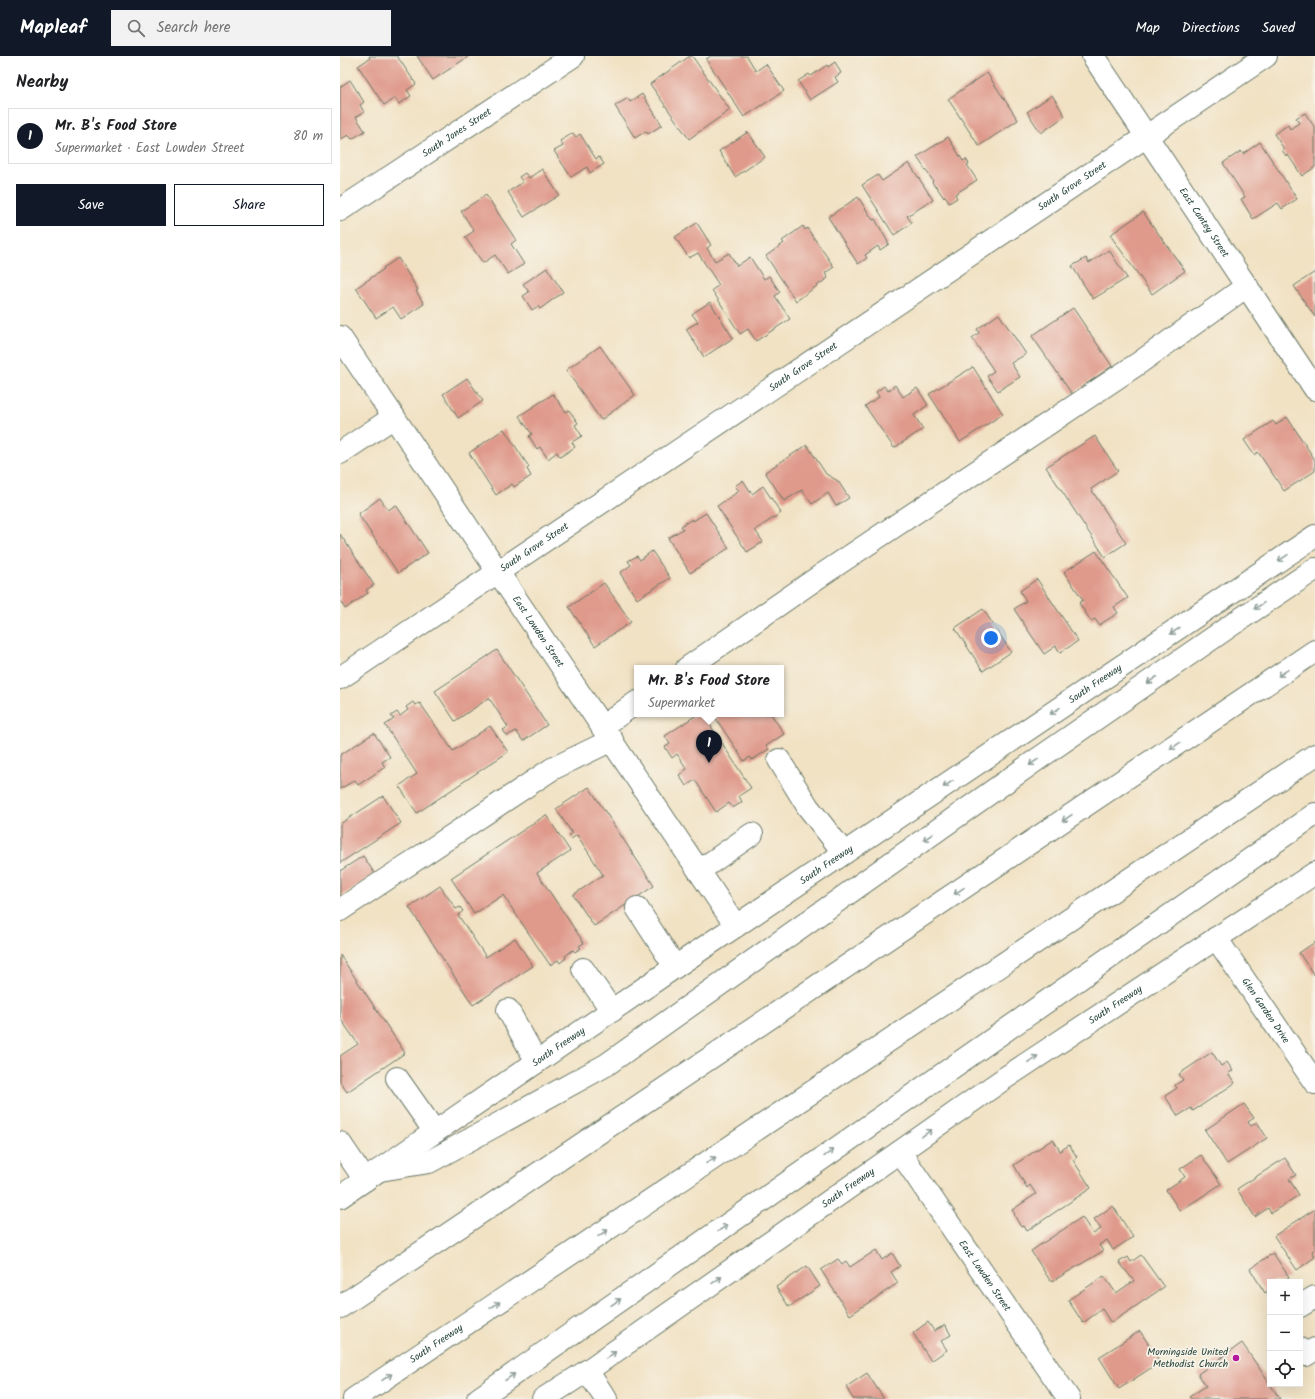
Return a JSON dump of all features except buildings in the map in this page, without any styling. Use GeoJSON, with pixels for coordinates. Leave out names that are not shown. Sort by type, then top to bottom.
{"type":"FeatureCollection","features":[{"type":"Feature","properties":{"kind":"main road","name":"South Jones Street"},"geometry":{"type":"LineString","coordinates":[[340,210],[573,56]]}},
{"type":"Feature","properties":{"kind":"main road","name":"East Cantey Street"},"geometry":{"type":"LineString","coordinates":[[1093,56],[1315,389]]}},
{"type":"Feature","properties":{"kind":"main road","name":"South Grove Street"},"geometry":{"type":"LineString","coordinates":[[340,678],[1266,56]]}},
{"type":"Feature","properties":{"kind":"main road"},"geometry":{"type":"LineString","coordinates":[[691,665],[823,574],[1140,362],[1246,286]]}},
{"type":"Feature","properties":{"kind":"main road","name":"East Lowden Street"},"geometry":{"type":"LineString","coordinates":[[340,336],[736,926]]}},
{"type":"Feature","properties":{"kind":"main road"},"geometry":{"type":"LineString","coordinates":[[340,453],[394,417]]}},
{"type":"Feature","properties":{"kind":"main road","name":"South Freeway"},"geometry":{"type":"LineString","coordinates":[[340,1197],[675,967],[1315,536]]}},
{"type":"Feature","properties":{"kind":"main road"},"geometry":{"type":"LineString","coordinates":[[340,1143],[372,1175],[429,1162],[606,1065],[1035,761],[1315,569]]}},
{"type":"Feature","properties":{"kind":"main road"},"geometry":{"type":"LineString","coordinates":[[340,1307],[1315,651]]}},
{"type":"Feature","properties":{"kind":"main road"},"geometry":{"type":"LineString","coordinates":[[340,910],[607,733],[634,705]]}},
{"type":"Feature","properties":{"kind":"main road","name":"South Freeway"},"geometry":{"type":"LineString","coordinates":[[354,1399],[1315,755]]}},
{"type":"Feature","properties":{"kind":"main road"},"geometry":{"type":"LineString","coordinates":[[779,760],[808,807],[844,853]]}},
{"type":"Feature","properties":{"kind":"main road"},"geometry":{"type":"LineString","coordinates":[[478,1399],[1315,814]]}},
{"type":"Feature","properties":{"kind":"main road"},"geometry":{"type":"LineString","coordinates":[[699,871],[752,834]]}},
{"type":"Feature","properties":{"kind":"main road","name":"South Freeway"},"geometry":{"type":"LineString","coordinates":[[543,1399],[587,1371],[1005,1078],[1315,874]]}},
{"type":"Feature","properties":{"kind":"main road"},"geometry":{"type":"LineString","coordinates":[[637,908],[675,967]]}},
{"type":"Feature","properties":{"kind":"main road","name":"Glen Garden Drive"},"geometry":{"type":"LineString","coordinates":[[1216,938],[1315,1083]]}},
{"type":"Feature","properties":{"kind":"main road"},"geometry":{"type":"LineString","coordinates":[[583,969],[612,1011]]}},
{"type":"Feature","properties":{"kind":"main road"},"geometry":{"type":"LineString","coordinates":[[508,1010],[537,1062]]}},
{"type":"Feature","properties":{"kind":"main road"},"geometry":{"type":"LineString","coordinates":[[397,1078],[434,1132]]}},
{"type":"Feature","properties":{"kind":"main road","name":"East Lowden Street"},"geometry":{"type":"LineString","coordinates":[[900,1152],[1069,1399]]}},
{"type":"Feature","properties":{"kind":"main road"},"geometry":{"type":"LineString","coordinates":[[1303,1304],[1315,1297]]}},
{"type":"Feature","properties":{"kind":"main road"},"geometry":{"type":"LineString","coordinates":[[1302,1351],[1306,1355],[1315,1349]]}},
{"type":"Feature","properties":{"kind":"main road"},"geometry":{"type":"LineString","coordinates":[[587,1371],[606,1399]]}},
{"type":"Feature","properties":{"kind":"place","name":"Mr. B's Food Store"},"geometry":{"type":"Point","coordinates":[709,763]}},
{"type":"Feature","properties":{"kind":"place","name":"Morningside United Methodist Church"},"geometry":{"type":"Point","coordinates":[1236,1358]}}]}
